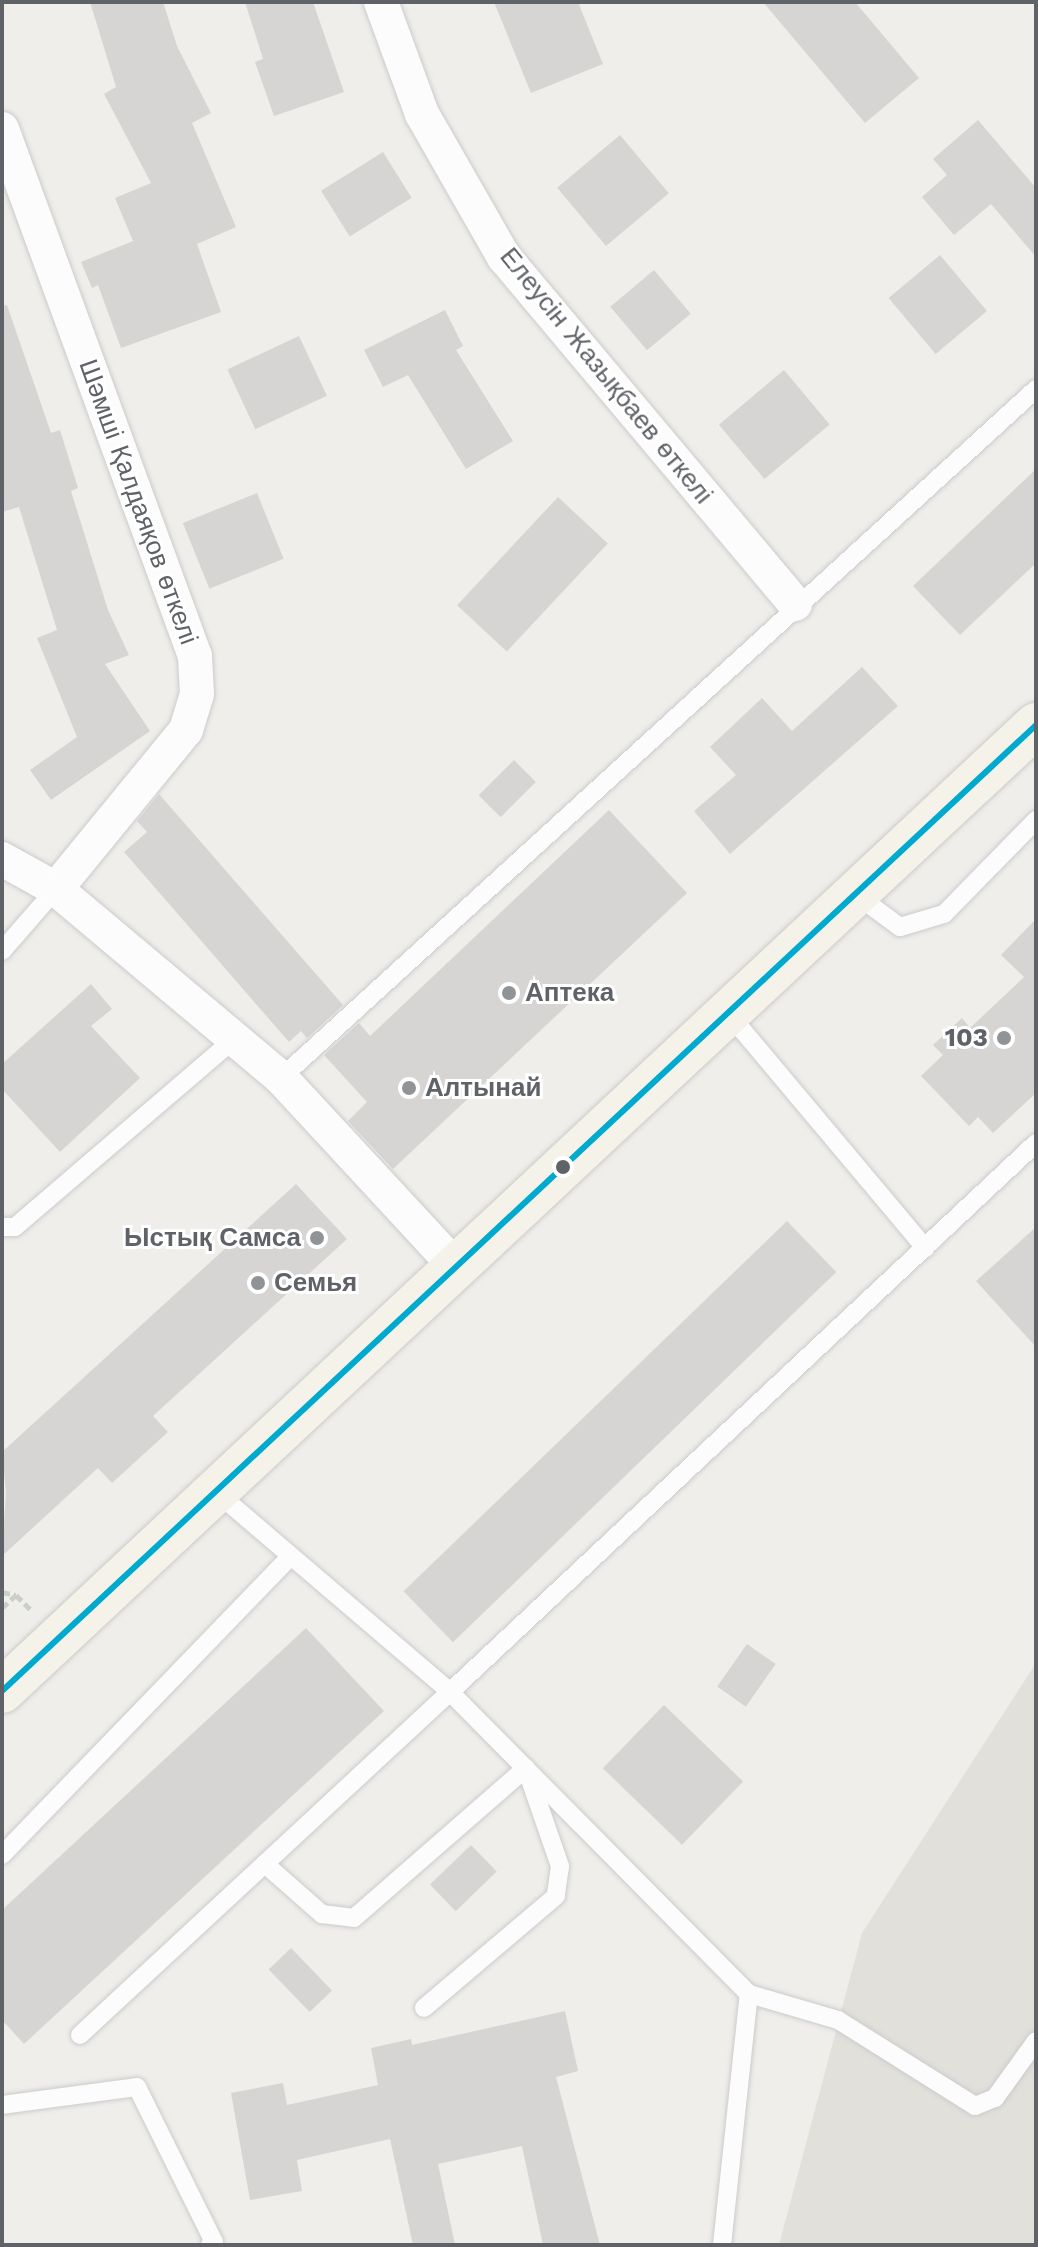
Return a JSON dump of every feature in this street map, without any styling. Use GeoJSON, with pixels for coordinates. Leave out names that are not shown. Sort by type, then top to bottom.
{"type":"FeatureCollection","features":[{"type":"Feature","properties":{"kind":"main road"},"geometry":{"type":"LineString","coordinates":[[2,1691],[1036,725]]}},
{"type":"Feature","properties":{"kind":"street","name":"Елеусін Жазықбаев өткелі"},"geometry":{"type":"LineString","coordinates":[[381,2],[422,114],[504,257],[795,604]]}},
{"type":"Feature","properties":{"kind":"street","name":"Шәмші Қалдаяқов өткелі"},"geometry":{"type":"LineString","coordinates":[[2,129],[195,656],[197,694],[186,730],[56,889]]}},
{"type":"Feature","properties":{"kind":"street"},"geometry":{"type":"LineString","coordinates":[[2,859],[56,889],[281,1078],[455,1266]]}},
{"type":"Feature","properties":{"kind":"lane"},"geometry":{"type":"LineString","coordinates":[[281,1078],[795,604],[1036,389]]}},
{"type":"Feature","properties":{"kind":"lane"},"geometry":{"type":"LineString","coordinates":[[854,893],[900,927],[944,914],[1036,820]]}},
{"type":"Feature","properties":{"kind":"lane"},"geometry":{"type":"LineString","coordinates":[[2,951],[56,889]]}},
{"type":"Feature","properties":{"kind":"lane"},"geometry":{"type":"LineString","coordinates":[[728,1013],[925,1248]]}},
{"type":"Feature","properties":{"kind":"lane"},"geometry":{"type":"LineString","coordinates":[[2,1227],[15,1227],[234,1039]]}},
{"type":"Feature","properties":{"kind":"lane"},"geometry":{"type":"LineString","coordinates":[[80,2035],[1036,1143]]}},
{"type":"Feature","properties":{"kind":"lane"},"geometry":{"type":"LineString","coordinates":[[215,1491],[288,1559],[450,1692],[749,1994],[838,2020],[975,2106],[995,2098],[1036,2041]]}},
{"type":"Feature","properties":{"kind":"lane"},"geometry":{"type":"LineString","coordinates":[[2,1855],[288,1559]]}},
{"type":"Feature","properties":{"kind":"lane"},"geometry":{"type":"LineString","coordinates":[[265,1864],[322,1914],[354,1918],[526,1768]]}},
{"type":"Feature","properties":{"kind":"lane"},"geometry":{"type":"LineString","coordinates":[[424,2008],[556,1896],[560,1866],[526,1768]]}},
{"type":"Feature","properties":{"kind":"lane"},"geometry":{"type":"LineString","coordinates":[[722,2245],[749,1994]]}},
{"type":"Feature","properties":{"kind":"lane"},"geometry":{"type":"LineString","coordinates":[[2,2105],[137,2087],[214,2242],[210,2245]]}},
{"type":"Feature","properties":{"kind":"path"},"geometry":{"type":"LineString","coordinates":[[2,1608],[16,1595]]}},
{"type":"Feature","properties":{"kind":"shaded area"},"geometry":{"type":"Polygon","coordinates":[[[1036,1663],[1036,2245],[779,2245],[862,1933],[1036,1663]]]}},
{"type":"Feature","properties":{"kind":"building"},"geometry":{"type":"Polygon","coordinates":[[[90,2],[163,2],[177,46],[211,113],[192,123],[236,227],[197,244],[221,312],[121,348],[98,285],[92,288],[81,262],[133,241],[115,198],[151,183],[104,94],[116,87],[90,2]]]}},
{"type":"Feature","properties":{"kind":"building"},"geometry":{"type":"Polygon","coordinates":[[[245,2],[313,2],[344,92],[274,116],[255,62],[263,59],[245,2]]]}},
{"type":"Feature","properties":{"kind":"building"},"geometry":{"type":"Polygon","coordinates":[[[494,2],[578,2],[603,64],[531,93],[494,2]]]}},
{"type":"Feature","properties":{"kind":"building"},"geometry":{"type":"Polygon","coordinates":[[[763,2],[855,2],[919,78],[865,123],[763,2]]]}},
{"type":"Feature","properties":{"kind":"building"},"geometry":{"type":"Polygon","coordinates":[[[978,120],[1036,188],[1036,257],[991,204],[954,235],[922,197],[947,175],[933,159],[978,120]]]}},
{"type":"Feature","properties":{"kind":"building"},"geometry":{"type":"Polygon","coordinates":[[[620,135],[669,193],[606,246],[557,188],[620,135]]]}},
{"type":"Feature","properties":{"kind":"building"},"geometry":{"type":"Polygon","coordinates":[[[383,152],[412,198],[350,236],[321,191],[383,152]]]}},
{"type":"Feature","properties":{"kind":"building"},"geometry":{"type":"Polygon","coordinates":[[[940,255],[987,311],[936,354],[889,298],[940,255]]]}},
{"type":"Feature","properties":{"kind":"building"},"geometry":{"type":"Polygon","coordinates":[[[654,270],[691,314],[647,350],[610,307],[654,270]]]}},
{"type":"Feature","properties":{"kind":"building"},"geometry":{"type":"Polygon","coordinates":[[[7,305],[51,433],[60,430],[78,488],[71,491],[108,610],[129,655],[105,664],[150,731],[51,800],[30,770],[77,737],[37,638],[57,630],[19,507],[2,512],[2,306],[7,305]]]}},
{"type":"Feature","properties":{"kind":"building"},"geometry":{"type":"Polygon","coordinates":[[[445,310],[463,346],[456,350],[513,441],[466,469],[408,375],[383,387],[364,350],[445,310]]]}},
{"type":"Feature","properties":{"kind":"building"},"geometry":{"type":"Polygon","coordinates":[[[299,336],[327,396],[255,429],[227,369],[299,336]]]}},
{"type":"Feature","properties":{"kind":"building"},"geometry":{"type":"Polygon","coordinates":[[[784,370],[830,424],[765,479],[719,425],[784,370]]]}},
{"type":"Feature","properties":{"kind":"building"},"geometry":{"type":"Polygon","coordinates":[[[1036,469],[1036,563],[960,635],[913,586],[1036,469]]]}},
{"type":"Feature","properties":{"kind":"building"},"geometry":{"type":"Polygon","coordinates":[[[257,493],[284,559],[209,589],[183,523],[257,493]]]}},
{"type":"Feature","properties":{"kind":"building"},"geometry":{"type":"Polygon","coordinates":[[[558,497],[608,543],[507,652],[457,605],[558,497]]]}},
{"type":"Feature","properties":{"kind":"building"},"geometry":{"type":"Polygon","coordinates":[[[862,667],[898,706],[730,854],[694,811],[736,775],[710,747],[762,698],[792,731],[862,667]]]}},
{"type":"Feature","properties":{"kind":"building"},"geometry":{"type":"Polygon","coordinates":[[[514,760],[536,782],[501,817],[479,795],[514,760]]]}},
{"type":"Feature","properties":{"kind":"building"},"geometry":{"type":"Polygon","coordinates":[[[159,794],[343,1005],[307,1038],[301,1031],[289,1042],[124,852],[147,832],[137,821],[159,794]]]}},
{"type":"Feature","properties":{"kind":"building"},"geometry":{"type":"Polygon","coordinates":[[[609,810],[687,893],[393,1169],[348,1121],[367,1102],[324,1055],[359,1023],[370,1036],[609,810]]]}},
{"type":"Feature","properties":{"kind":"building"},"geometry":{"type":"Polygon","coordinates":[[[1036,919],[1036,1093],[993,1133],[978,1117],[969,1126],[921,1076],[943,1055],[933,1045],[962,1018],[970,1028],[1024,977],[1001,955],[1036,919]]]}},
{"type":"Feature","properties":{"kind":"building"},"geometry":{"type":"Polygon","coordinates":[[[91,984],[112,1009],[91,1026],[140,1078],[60,1152],[2,1089],[2,1064],[91,984]]]}},
{"type":"Feature","properties":{"kind":"building"},"geometry":{"type":"Polygon","coordinates":[[[296,1184],[347,1239],[153,1416],[168,1432],[112,1483],[98,1468],[2,1556],[6,1492],[2,1452],[296,1184]]]}},
{"type":"Feature","properties":{"kind":"building"},"geometry":{"type":"Polygon","coordinates":[[[787,1221],[836,1272],[453,1642],[404,1591],[787,1221]]]}},
{"type":"Feature","properties":{"kind":"building"},"geometry":{"type":"Polygon","coordinates":[[[1036,1227],[1036,1347],[976,1281],[1036,1227]]]}},
{"type":"Feature","properties":{"kind":"building"},"geometry":{"type":"Polygon","coordinates":[[[306,1628],[384,1711],[24,2044],[2,2020],[2,1910],[306,1628]]]}},
{"type":"Feature","properties":{"kind":"building"},"geometry":{"type":"Polygon","coordinates":[[[747,1644],[776,1664],[746,1707],[717,1687],[747,1644]]]}},
{"type":"Feature","properties":{"kind":"building"},"geometry":{"type":"Polygon","coordinates":[[[664,1705],[743,1781],[682,1845],[603,1768],[664,1705]]]}},
{"type":"Feature","properties":{"kind":"building"},"geometry":{"type":"Polygon","coordinates":[[[471,1845],[497,1872],[456,1911],[430,1885],[471,1845]]]}},
{"type":"Feature","properties":{"kind":"building"},"geometry":{"type":"Polygon","coordinates":[[[291,1948],[332,1990],[310,2012],[269,1970],[291,1948]]]}},
{"type":"Feature","properties":{"kind":"building"},"geometry":{"type":"Polygon","coordinates":[[[565,2011],[578,2071],[556,2077],[600,2245],[543,2245],[522,2146],[438,2164],[455,2245],[413,2245],[390,2139],[297,2160],[302,2191],[250,2200],[231,2093],[283,2083],[287,2105],[378,2085],[371,2048],[411,2039],[412,2045],[565,2011]]]}},
{"type":"Feature","properties":{"kind":"transit line"},"geometry":{"type":"LineString","coordinates":[[2,1691],[1036,725]]}},
{"type":"Feature","properties":{"kind":"place","name":"Аптека"},"geometry":{"type":"Point","coordinates":[509,993]}},
{"type":"Feature","properties":{"kind":"place","name":"103"},"geometry":{"type":"Point","coordinates":[1004,1038]}},
{"type":"Feature","properties":{"kind":"place","name":"Алтынай"},"geometry":{"type":"Point","coordinates":[409,1088]}},
{"type":"Feature","properties":{"kind":"place","name":"Ыстық Самса"},"geometry":{"type":"Point","coordinates":[317,1238]}},
{"type":"Feature","properties":{"kind":"place","name":"Семья"},"geometry":{"type":"Point","coordinates":[258,1283]}}]}
